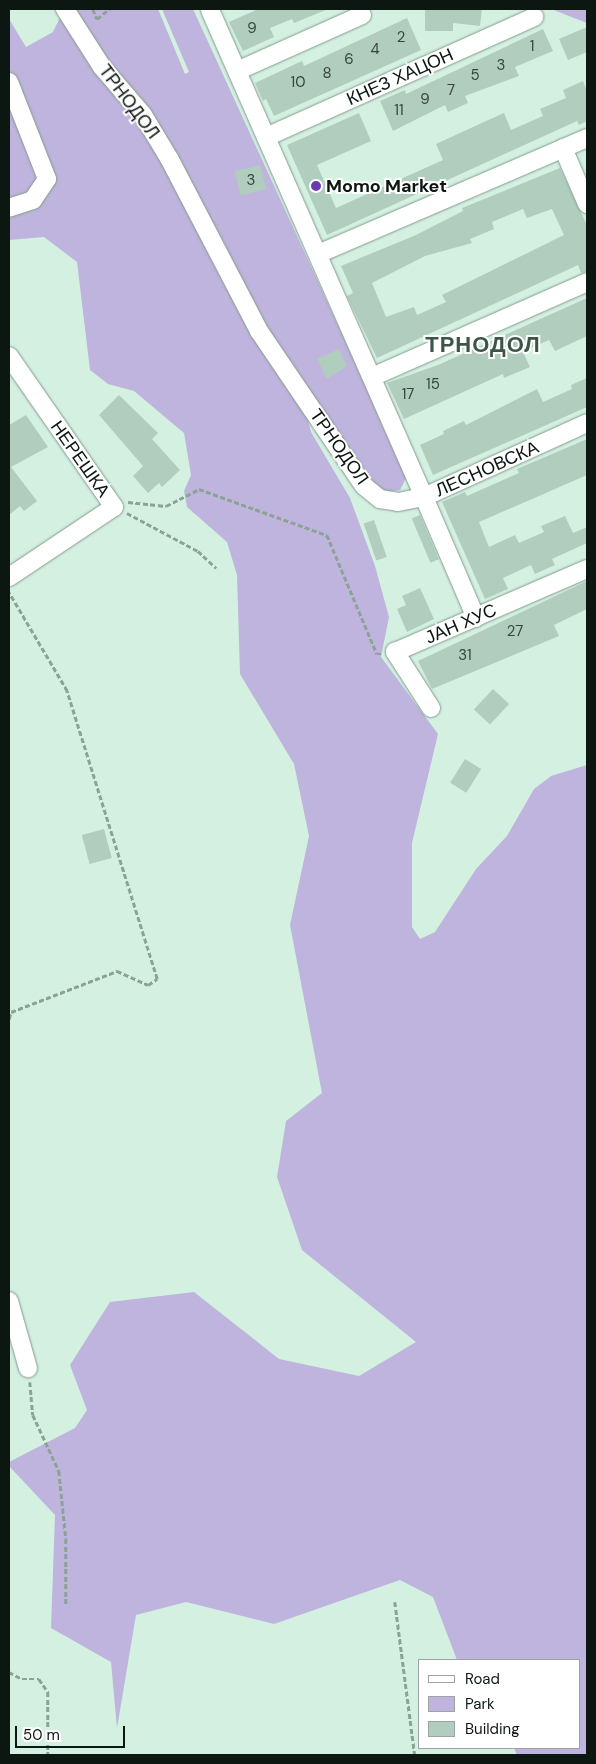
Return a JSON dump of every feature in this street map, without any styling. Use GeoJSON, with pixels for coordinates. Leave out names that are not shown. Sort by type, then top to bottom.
{"type":"FeatureCollection","features":[{"type":"Feature","properties":{"kind":"street","name":"ТРНОДОЛ"},"geometry":{"type":"LineString","coordinates":[[65,9],[102,67],[143,115],[170,160],[259,331],[364,486],[380,499],[398,502],[424,497]]}},
{"type":"Feature","properties":{"kind":"street"},"geometry":{"type":"LineString","coordinates":[[210,10],[424,497]]}},
{"type":"Feature","properties":{"kind":"street"},"geometry":{"type":"LineString","coordinates":[[237,71],[362,15]]}},
{"type":"Feature","properties":{"kind":"street","name":"КНЕЗ ХАЦОН"},"geometry":{"type":"LineString","coordinates":[[266,137],[534,17]]}},
{"type":"Feature","properties":{"kind":"street"},"geometry":{"type":"LineString","coordinates":[[9,82],[47,179],[33,200],[9,208]]}},
{"type":"Feature","properties":{"kind":"street"},"geometry":{"type":"LineString","coordinates":[[318,254],[587,138]]}},
{"type":"Feature","properties":{"kind":"street"},"geometry":{"type":"LineString","coordinates":[[563,148],[587,204]]}},
{"type":"Feature","properties":{"kind":"street"},"geometry":{"type":"LineString","coordinates":[[372,378],[587,282]]}},
{"type":"Feature","properties":{"kind":"street","name":"НЕРЕШКА"},"geometry":{"type":"LineString","coordinates":[[9,356],[111,503],[9,577]]}},
{"type":"Feature","properties":{"kind":"street","name":"ЛЕСНОВСКА"},"geometry":{"type":"LineString","coordinates":[[476,618],[424,497],[587,423]]}},
{"type":"Feature","properties":{"kind":"street","name":"ЈАН ХУС"},"geometry":{"type":"LineString","coordinates":[[395,652],[587,569]]}},
{"type":"Feature","properties":{"kind":"street"},"geometry":{"type":"LineString","coordinates":[[395,652],[431,708]]}},
{"type":"Feature","properties":{"kind":"street"},"geometry":{"type":"LineString","coordinates":[[9,1301],[28,1368]]}},
{"type":"Feature","properties":{"kind":"path"},"geometry":{"type":"LineString","coordinates":[[93,9],[97,19],[109,9]]}},
{"type":"Feature","properties":{"kind":"path"},"geometry":{"type":"LineString","coordinates":[[111,503],[166,506],[199,489],[327,534],[377,654],[395,652]]}},
{"type":"Feature","properties":{"kind":"path"},"geometry":{"type":"LineString","coordinates":[[111,503],[198,551],[216,568]]}},
{"type":"Feature","properties":{"kind":"path"},"geometry":{"type":"LineString","coordinates":[[9,593],[67,691],[157,979],[148,985],[117,971],[11,1012],[9,1019]]}},
{"type":"Feature","properties":{"kind":"path"},"geometry":{"type":"LineString","coordinates":[[28,1368],[33,1415],[59,1471],[66,1539],[66,1606]]}},
{"type":"Feature","properties":{"kind":"path"},"geometry":{"type":"LineString","coordinates":[[395,1602],[416,1755]]}},
{"type":"Feature","properties":{"kind":"path"},"geometry":{"type":"LineString","coordinates":[[9,1672],[22,1678],[39,1680],[48,1692],[48,1755]]}},
{"type":"Feature","properties":{"kind":"green space"},"geometry":{"type":"Polygon","coordinates":[[[64,9],[158,9],[185,74],[189,72],[162,9],[193,9],[407,476],[400,490],[387,492],[375,484],[296,372],[311,432],[350,498],[375,566],[389,617],[381,657],[438,734],[412,843],[412,927],[420,939],[435,932],[476,869],[507,836],[534,789],[551,776],[587,765],[587,1755],[517,1755],[514,1749],[581,1749],[581,1659],[457,1659],[433,1597],[400,1580],[274,1624],[186,1602],[136,1615],[117,1728],[111,1662],[51,1628],[55,1515],[9,1466],[9,1462],[75,1428],[87,1410],[70,1365],[110,1302],[194,1292],[279,1359],[359,1376],[416,1342],[302,1250],[277,1177],[286,1121],[322,1093],[290,925],[309,836],[294,764],[240,674],[237,575],[227,542],[187,507],[184,491],[191,475],[184,433],[134,391],[108,384],[90,370],[77,262],[44,237],[9,240],[9,19],[26,47],[53,32],[64,9]]]}},
{"type":"Feature","properties":{"kind":"green space"},"geometry":{"type":"Polygon","coordinates":[[[551,9],[587,9],[587,23],[551,9]]]}},
{"type":"Feature","properties":{"kind":"building"},"geometry":{"type":"Polygon","coordinates":[[[258,9],[328,9],[294,23],[292,19],[270,28],[274,37],[243,51],[229,22],[258,9]]]}},
{"type":"Feature","properties":{"kind":"building"},"geometry":{"type":"Polygon","coordinates":[[[425,9],[482,9],[480,26],[453,23],[453,31],[425,31],[425,9]]]}},
{"type":"Feature","properties":{"kind":"building"},"geometry":{"type":"Polygon","coordinates":[[[407,18],[421,50],[274,116],[266,99],[263,101],[255,83],[302,61],[304,66],[407,18]]]}},
{"type":"Feature","properties":{"kind":"building"},"geometry":{"type":"Polygon","coordinates":[[[587,27],[587,52],[568,60],[559,39],[587,27]]]}},
{"type":"Feature","properties":{"kind":"building"},"geometry":{"type":"Polygon","coordinates":[[[543,29],[553,51],[515,67],[519,76],[465,96],[468,103],[448,112],[445,105],[393,131],[380,101],[405,90],[406,94],[543,29]]]}},
{"type":"Feature","properties":{"kind":"building"},"geometry":{"type":"Polygon","coordinates":[[[583,81],[587,91],[587,121],[579,125],[577,121],[327,235],[287,145],[359,113],[371,141],[317,165],[336,208],[443,160],[436,144],[504,113],[511,130],[543,116],[540,109],[566,98],[563,90],[583,81]]]}},
{"type":"Feature","properties":{"kind":"building"},"geometry":{"type":"Polygon","coordinates":[[[260,165],[266,189],[241,196],[235,171],[260,165]]]}},
{"type":"Feature","properties":{"kind":"building"},"geometry":{"type":"Polygon","coordinates":[[[560,168],[587,225],[587,272],[581,273],[578,265],[377,358],[347,296],[353,293],[341,266],[416,235],[463,211],[462,208],[560,168]],[[523,209],[492,222],[494,229],[470,239],[472,243],[425,256],[372,283],[386,317],[414,307],[417,315],[446,302],[442,295],[564,235],[552,209],[527,218],[523,209]]]}},
{"type":"Feature","properties":{"kind":"building"},"geometry":{"type":"Polygon","coordinates":[[[587,298],[587,336],[555,351],[549,340],[523,352],[530,367],[504,378],[503,374],[404,419],[387,383],[438,365],[587,298]]]}},
{"type":"Feature","properties":{"kind":"building"},"geometry":{"type":"Polygon","coordinates":[[[339,349],[347,366],[327,379],[317,359],[339,349]]]}},
{"type":"Feature","properties":{"kind":"building"},"geometry":{"type":"Polygon","coordinates":[[[587,378],[587,407],[433,475],[420,445],[444,434],[443,431],[464,421],[466,425],[537,389],[543,402],[572,389],[571,385],[587,378]]]}},
{"type":"Feature","properties":{"kind":"building"},"geometry":{"type":"Polygon","coordinates":[[[119,395],[158,433],[152,439],[180,470],[162,487],[159,483],[148,493],[133,476],[143,466],[99,415],[119,395]]]}},
{"type":"Feature","properties":{"kind":"building"},"geometry":{"type":"Polygon","coordinates":[[[26,415],[48,447],[11,467],[37,501],[24,511],[20,506],[9,515],[9,425],[26,415]]]}},
{"type":"Feature","properties":{"kind":"building"},"geometry":{"type":"Polygon","coordinates":[[[587,439],[587,475],[479,522],[489,547],[515,535],[519,543],[544,532],[541,526],[565,516],[573,533],[587,527],[587,543],[552,559],[555,565],[535,574],[531,565],[503,578],[508,589],[485,599],[442,502],[465,492],[467,496],[519,473],[517,469],[587,439]]]}},
{"type":"Feature","properties":{"kind":"building"},"geometry":{"type":"Polygon","coordinates":[[[420,515],[439,559],[430,563],[412,519],[420,515]]]}},
{"type":"Feature","properties":{"kind":"building"},"geometry":{"type":"Polygon","coordinates":[[[374,520],[387,557],[376,560],[364,524],[374,520]]]}},
{"type":"Feature","properties":{"kind":"building"},"geometry":{"type":"Polygon","coordinates":[[[587,581],[587,609],[554,625],[559,636],[432,689],[418,661],[587,581]]]}},
{"type":"Feature","properties":{"kind":"building"},"geometry":{"type":"Polygon","coordinates":[[[420,588],[434,619],[407,632],[397,609],[406,605],[402,596],[420,588]]]}},
{"type":"Feature","properties":{"kind":"building"},"geometry":{"type":"Polygon","coordinates":[[[493,689],[509,704],[490,724],[474,709],[493,689]]]}},
{"type":"Feature","properties":{"kind":"building"},"geometry":{"type":"Polygon","coordinates":[[[465,759],[481,769],[466,793],[450,783],[465,759]]]}},
{"type":"Feature","properties":{"kind":"building"},"geometry":{"type":"Polygon","coordinates":[[[104,829],[112,858],[90,864],[82,835],[104,829]]]}},
{"type":"Feature","properties":{"kind":"place","name":"Momo Market"},"geometry":{"type":"Point","coordinates":[316,186]}},
{"type":"Feature","properties":{"kind":"district","name":"ТРНОДОЛ"},"geometry":{"type":"Point","coordinates":[483,345]}}]}
